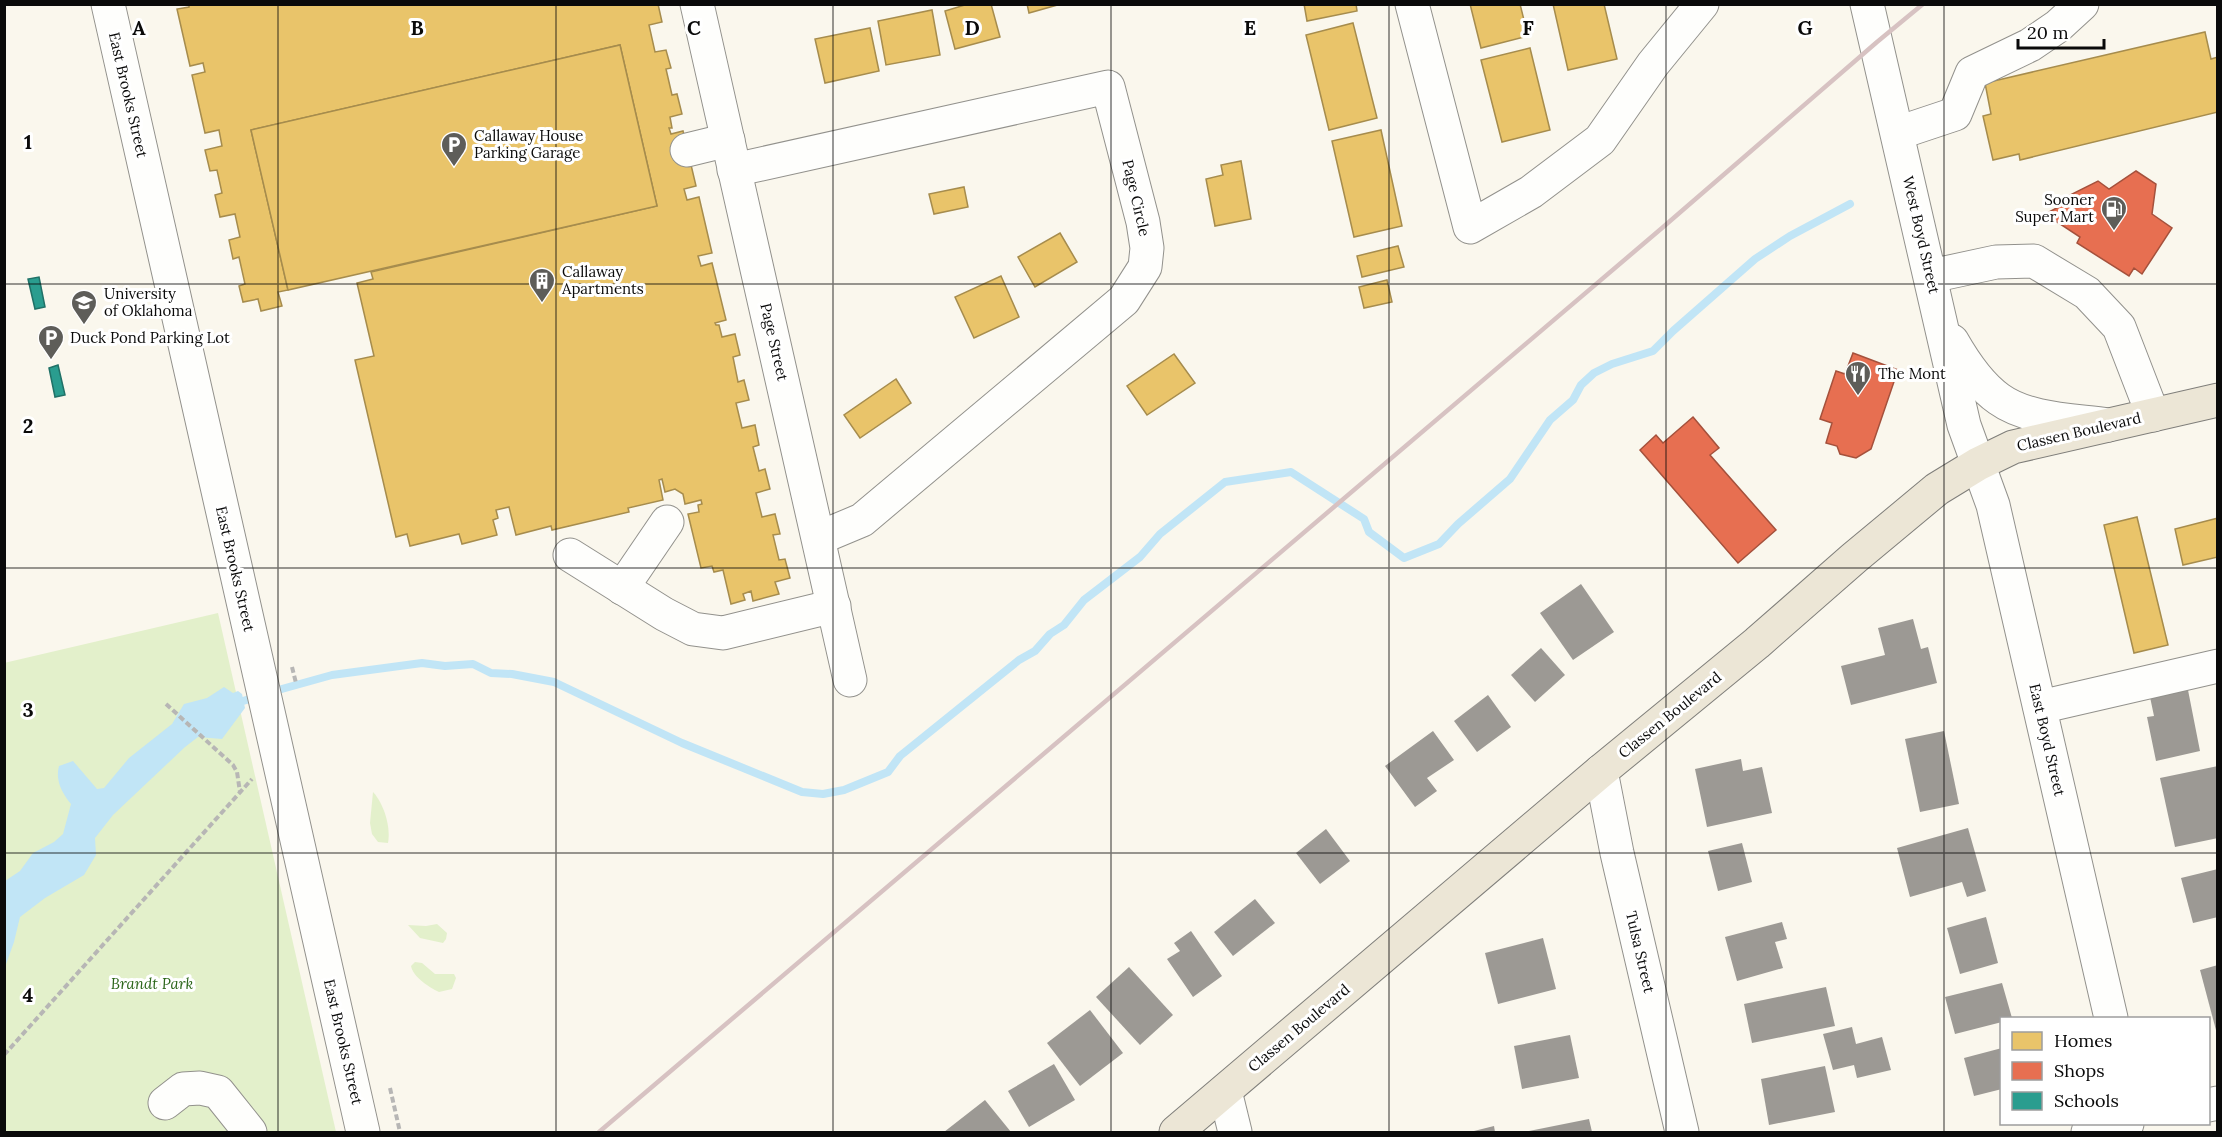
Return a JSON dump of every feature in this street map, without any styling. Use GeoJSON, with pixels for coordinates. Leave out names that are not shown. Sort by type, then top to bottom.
{"type":"FeatureCollection","features":[{"type":"Feature","properties":{"kind":"main road","name":"Classen Boulevard"},"geometry":{"type":"LineString","coordinates":[[1176,1132],[1601,771],[1757,644],[1854,558],[1937,489],[1978,464],[2013,447],[2217,400]]}},
{"type":"Feature","properties":{"kind":"street","name":"East Brooks Street"},"geometry":{"type":"LineString","coordinates":[[108,4],[363,1132]]}},
{"type":"Feature","properties":{"kind":"street"},"geometry":{"type":"LineString","coordinates":[[1412,4],[1470,227],[1531,192],[1600,140],[1653,64],[1702,4]]}},
{"type":"Feature","properties":{"kind":"street","name":"West Boyd Street"},"geometry":{"type":"LineString","coordinates":[[1867,4],[1964,425],[1978,464]]}},
{"type":"Feature","properties":{"kind":"street"},"geometry":{"type":"LineString","coordinates":[[1898,133],[1956,114],[1972,73],[2030,45],[2058,26],[2082,4]]}},
{"type":"Feature","properties":{"kind":"street","name":"Page Street"},"geometry":{"type":"LineString","coordinates":[[703,6],[731,155],[850,680]]}},
{"type":"Feature","properties":{"kind":"street","name":"Page Circle"},"geometry":{"type":"LineString","coordinates":[[731,155],[1108,87],[1143,222],[1147,248],[1144,267],[1124,300],[862,520],[819,538]]}},
{"type":"Feature","properties":{"kind":"street"},"geometry":{"type":"LineString","coordinates":[[687,150],[731,155]]}},
{"type":"Feature","properties":{"kind":"street"},"geometry":{"type":"LineString","coordinates":[[1931,276],[1996,262],[2034,261],[2087,293],[2119,327],[2152,415]]}},
{"type":"Feature","properties":{"kind":"street"},"geometry":{"type":"LineString","coordinates":[[1942,322],[1962,358],[1981,382],[2000,399],[2022,410],[2041,415],[2110,425]]}},
{"type":"Feature","properties":{"kind":"street","name":"East Boyd Street"},"geometry":{"type":"LineString","coordinates":[[1978,464],[1993,505],[2111,1017]]}},
{"type":"Feature","properties":{"kind":"street"},"geometry":{"type":"LineString","coordinates":[[622,588],[667,522]]}},
{"type":"Feature","properties":{"kind":"street"},"geometry":{"type":"LineString","coordinates":[[570,555],[693,629],[723,633],[834,606]]}},
{"type":"Feature","properties":{"kind":"street"},"geometry":{"type":"LineString","coordinates":[[2040,707],[2217,666]]}},
{"type":"Feature","properties":{"kind":"street","name":"Tulsa Street"},"geometry":{"type":"LineString","coordinates":[[1601,771],[1617,853],[1682,1132]]}},
{"type":"Feature","properties":{"kind":"street"},"geometry":{"type":"LineString","coordinates":[[165,1103],[183,1089],[200,1088],[219,1092],[250,1132]]}},
{"type":"Feature","properties":{"kind":"street"},"geometry":{"type":"LineString","coordinates":[[1226,1091],[1235,1132]]}},
{"type":"Feature","properties":{"kind":"street"},"geometry":{"type":"LineString","coordinates":[[2088,1132],[2122,1125]]}},
{"type":"Feature","properties":{"kind":"path"},"geometry":{"type":"LineString","coordinates":[[166,704],[220,752],[237,772],[240,792]]}},
{"type":"Feature","properties":{"kind":"path"},"geometry":{"type":"LineString","coordinates":[[4,1055],[255,775]]}},
{"type":"Feature","properties":{"kind":"path"},"geometry":{"type":"LineString","coordinates":[[390,1088],[400,1132]]}},
{"type":"Feature","properties":{"kind":"green space","name":"Brandt Park"},"geometry":{"type":"Polygon","coordinates":[[[218,613],[336,1132],[5,1132],[4,663],[218,613]]]}},
{"type":"Feature","properties":{"kind":"green space"},"geometry":{"type":"Polygon","coordinates":[[[373,792],[386,816],[388,843],[378,842],[372,834],[370,823],[373,792]]]}},
{"type":"Feature","properties":{"kind":"green space"},"geometry":{"type":"Polygon","coordinates":[[[437,924],[447,933],[443,943],[420,938],[408,925],[426,926],[437,924]]]}},
{"type":"Feature","properties":{"kind":"green space"},"geometry":{"type":"Polygon","coordinates":[[[415,962],[422,963],[435,974],[454,974],[456,978],[452,989],[439,992],[426,984],[412,970],[411,966],[415,962]]]}},
{"type":"Feature","properties":{"kind":"water"},"geometry":{"type":"Polygon","coordinates":[[[224,687],[233,693],[238,691],[242,694],[245,708],[222,739],[198,737],[113,815],[95,838],[96,855],[84,875],[45,898],[20,917],[5,967],[5,881],[20,871],[33,853],[54,842],[63,834],[71,804],[60,786],[59,766],[73,761],[97,789],[104,788],[129,758],[172,724],[184,704],[207,698],[224,687]]]}},
{"type":"Feature","properties":{"kind":"building: Homes","name":"Callaway Apartments"},"geometry":{"type":"Polygon","coordinates":[[[189,4],[658,4],[662,22],[649,25],[655,52],[666,50],[671,68],[666,69],[672,95],[677,94],[682,114],[670,117],[672,128],[669,128],[671,134],[683,131],[696,186],[684,189],[687,200],[699,197],[712,253],[698,256],[701,266],[712,263],[726,320],[715,323],[719,325],[722,337],[735,334],[740,355],[733,357],[738,382],[744,380],[749,400],[736,403],[742,428],[755,425],[759,445],[753,447],[759,471],[765,469],[770,489],[756,493],[762,517],[775,514],[780,534],[773,535],[779,560],[785,559],[790,578],[775,582],[779,594],[753,601],[751,591],[743,594],[745,600],[731,604],[723,570],[714,572],[712,566],[701,568],[688,514],[699,512],[698,505],[702,504],[701,500],[685,504],[683,494],[675,489],[665,492],[662,479],[659,480],[663,500],[628,508],[629,512],[552,530],[551,526],[516,535],[509,507],[496,510],[498,518],[493,520],[497,535],[462,544],[459,534],[410,546],[407,534],[396,537],[355,360],[374,356],[357,283],[373,279],[371,272],[657,206],[620,45],[251,130],[288,290],[278,292],[282,306],[261,311],[258,299],[243,302],[239,286],[245,284],[239,257],[233,259],[229,240],[240,237],[235,214],[220,217],[215,195],[222,193],[217,170],[210,171],[205,150],[222,146],[219,130],[205,133],[192,75],[205,72],[203,63],[190,66],[177,9],[189,7],[189,4]]]}},
{"type":"Feature","properties":{"kind":"building: Homes"},"geometry":{"type":"Polygon","coordinates":[[[968,4],[991,4],[1000,37],[955,49],[945,11],[968,4]]]}},
{"type":"Feature","properties":{"kind":"building: Homes"},"geometry":{"type":"Polygon","coordinates":[[[1027,4],[1061,4],[1029,13],[1027,4]]]}},
{"type":"Feature","properties":{"kind":"building: Homes"},"geometry":{"type":"Polygon","coordinates":[[[1304,4],[1356,4],[1357,11],[1307,21],[1304,4]]]}},
{"type":"Feature","properties":{"kind":"building: Homes"},"geometry":{"type":"Polygon","coordinates":[[[1470,4],[1520,4],[1528,36],[1481,48],[1470,4]]]}},
{"type":"Feature","properties":{"kind":"building: Homes"},"geometry":{"type":"Polygon","coordinates":[[[1553,4],[1604,4],[1617,59],[1568,70],[1553,4]]]}},
{"type":"Feature","properties":{"kind":"building: Homes"},"geometry":{"type":"Polygon","coordinates":[[[932,10],[940,55],[886,65],[878,21],[932,10]]]}},
{"type":"Feature","properties":{"kind":"building: Homes"},"geometry":{"type":"Polygon","coordinates":[[[1353,23],[1377,118],[1329,130],[1306,35],[1353,23]]]}},
{"type":"Feature","properties":{"kind":"building: Homes"},"geometry":{"type":"Polygon","coordinates":[[[870,28],[879,71],[825,83],[815,39],[870,28]]]}},
{"type":"Feature","properties":{"kind":"building: Homes"},"geometry":{"type":"Polygon","coordinates":[[[2205,32],[2211,59],[2218,57],[2218,112],[2020,160],[2019,154],[1993,160],[1983,116],[1991,114],[1985,83],[2205,32]]]}},
{"type":"Feature","properties":{"kind":"building: Homes","name":"Callaway House Parking Garage"},"geometry":{"type":"Polygon","coordinates":[[[620,45],[657,206],[288,290],[251,130],[620,45]]]}},
{"type":"Feature","properties":{"kind":"building: Homes"},"geometry":{"type":"Polygon","coordinates":[[[1530,48],[1550,130],[1502,142],[1481,60],[1530,48]]]}},
{"type":"Feature","properties":{"kind":"building: Homes"},"geometry":{"type":"Polygon","coordinates":[[[1381,130],[1402,226],[1354,237],[1332,141],[1381,130]]]}},
{"type":"Feature","properties":{"kind":"building: Homes"},"geometry":{"type":"Polygon","coordinates":[[[1241,161],[1251,219],[1215,226],[1206,179],[1223,175],[1221,165],[1241,161]]]}},
{"type":"Feature","properties":{"kind":"building: Homes"},"geometry":{"type":"Polygon","coordinates":[[[964,187],[968,207],[934,214],[929,194],[964,187]]]}},
{"type":"Feature","properties":{"kind":"building: Homes"},"geometry":{"type":"Polygon","coordinates":[[[1060,233],[1077,262],[1035,287],[1018,257],[1060,233]]]}},
{"type":"Feature","properties":{"kind":"building: Homes"},"geometry":{"type":"Polygon","coordinates":[[[1398,246],[1404,267],[1362,277],[1357,256],[1398,246]]]}},
{"type":"Feature","properties":{"kind":"building: Homes"},"geometry":{"type":"Polygon","coordinates":[[[1001,276],[1019,317],[974,338],[955,297],[1001,276]]]}},
{"type":"Feature","properties":{"kind":"building: Homes"},"geometry":{"type":"Polygon","coordinates":[[[1387,280],[1392,302],[1364,308],[1359,287],[1387,280]]]}},
{"type":"Feature","properties":{"kind":"building: Homes"},"geometry":{"type":"Polygon","coordinates":[[[1174,354],[1195,383],[1147,415],[1127,386],[1174,354]]]}},
{"type":"Feature","properties":{"kind":"building: Homes"},"geometry":{"type":"Polygon","coordinates":[[[896,379],[911,403],[860,438],[844,415],[896,379]]]}},
{"type":"Feature","properties":{"kind":"building: Homes"},"geometry":{"type":"Polygon","coordinates":[[[2137,517],[2168,645],[2134,653],[2104,525],[2137,517]]]}},
{"type":"Feature","properties":{"kind":"building: Homes"},"geometry":{"type":"Polygon","coordinates":[[[2218,518],[2218,557],[2183,565],[2175,529],[2218,518]]]}},
{"type":"Feature","properties":{"kind":"building: Shops"},"geometry":{"type":"Polygon","coordinates":[[[2136,171],[2156,184],[2152,214],[2172,228],[2142,274],[2134,268],[2129,276],[2077,243],[2080,237],[2045,214],[2070,201],[2068,196],[2098,181],[2109,189],[2136,171]]]}},
{"type":"Feature","properties":{"kind":"building: Shops","name":"The Mont"},"geometry":{"type":"Polygon","coordinates":[[[1853,353],[1898,370],[1871,449],[1856,458],[1840,454],[1837,446],[1826,443],[1832,423],[1820,419],[1836,371],[1845,374],[1853,353]]]}},
{"type":"Feature","properties":{"kind":"building: Shops"},"geometry":{"type":"Polygon","coordinates":[[[1693,417],[1719,448],[1710,455],[1776,530],[1738,563],[1640,450],[1656,435],[1663,443],[1693,417]]]}},
{"type":"Feature","properties":{"kind":"building: Schools"},"geometry":{"type":"Polygon","coordinates":[[[39,277],[45,307],[35,309],[28,279],[39,277]]]}},
{"type":"Feature","properties":{"kind":"building: Schools"},"geometry":{"type":"Polygon","coordinates":[[[58,365],[65,395],[55,397],[49,368],[58,365]]]}},
{"type":"Feature","properties":{"kind":"building: Other"},"geometry":{"type":"Polygon","coordinates":[[[1581,584],[1614,632],[1573,660],[1540,613],[1581,584]]]}},
{"type":"Feature","properties":{"kind":"building: Other"},"geometry":{"type":"Polygon","coordinates":[[[1913,619],[1921,649],[1928,647],[1937,683],[1851,705],[1841,666],[1885,655],[1878,628],[1913,619]]]}},
{"type":"Feature","properties":{"kind":"building: Other"},"geometry":{"type":"Polygon","coordinates":[[[1541,648],[1565,675],[1535,702],[1511,675],[1541,648]]]}},
{"type":"Feature","properties":{"kind":"building: Other"},"geometry":{"type":"Polygon","coordinates":[[[2188,690],[2200,751],[2156,761],[2147,717],[2154,716],[2150,697],[2188,690]]]}},
{"type":"Feature","properties":{"kind":"building: Other"},"geometry":{"type":"Polygon","coordinates":[[[1488,695],[1511,727],[1477,752],[1454,721],[1488,695]]]}},
{"type":"Feature","properties":{"kind":"building: Other"},"geometry":{"type":"Polygon","coordinates":[[[1433,731],[1454,760],[1427,778],[1437,791],[1415,807],[1385,766],[1433,731]]]}},
{"type":"Feature","properties":{"kind":"building: Other"},"geometry":{"type":"Polygon","coordinates":[[[1944,731],[1959,804],[1920,812],[1905,739],[1944,731]]]}},
{"type":"Feature","properties":{"kind":"building: Other"},"geometry":{"type":"Polygon","coordinates":[[[1741,759],[1743,771],[1762,767],[1772,813],[1707,827],[1695,769],[1741,759]]]}},
{"type":"Feature","properties":{"kind":"building: Other"},"geometry":{"type":"Polygon","coordinates":[[[2218,766],[2218,838],[2175,847],[2160,778],[2218,766]]]}},
{"type":"Feature","properties":{"kind":"building: Other"},"geometry":{"type":"Polygon","coordinates":[[[1968,828],[1986,891],[1967,897],[1962,882],[1910,897],[1897,848],[1968,828]]]}},
{"type":"Feature","properties":{"kind":"building: Other"},"geometry":{"type":"Polygon","coordinates":[[[1326,829],[1350,861],[1320,884],[1296,853],[1326,829]]]}},
{"type":"Feature","properties":{"kind":"building: Other"},"geometry":{"type":"Polygon","coordinates":[[[1742,843],[1752,882],[1718,891],[1708,851],[1742,843]]]}},
{"type":"Feature","properties":{"kind":"building: Other"},"geometry":{"type":"Polygon","coordinates":[[[2218,869],[2218,917],[2193,923],[2181,878],[2218,869]]]}},
{"type":"Feature","properties":{"kind":"building: Other"},"geometry":{"type":"Polygon","coordinates":[[[1255,899],[1275,923],[1233,956],[1214,932],[1255,899]]]}},
{"type":"Feature","properties":{"kind":"building: Other"},"geometry":{"type":"Polygon","coordinates":[[[1986,917],[1998,963],[1960,974],[1947,928],[1986,917]]]}},
{"type":"Feature","properties":{"kind":"building: Other"},"geometry":{"type":"Polygon","coordinates":[[[1782,922],[1787,939],[1775,942],[1783,968],[1737,981],[1725,937],[1782,922]]]}},
{"type":"Feature","properties":{"kind":"building: Other"},"geometry":{"type":"Polygon","coordinates":[[[1191,931],[1222,976],[1193,997],[1167,959],[1180,951],[1174,943],[1191,931]]]}},
{"type":"Feature","properties":{"kind":"building: Other"},"geometry":{"type":"Polygon","coordinates":[[[1543,938],[1556,989],[1498,1004],[1485,953],[1543,938]]]}},
{"type":"Feature","properties":{"kind":"building: Other"},"geometry":{"type":"Polygon","coordinates":[[[2218,965],[2218,1034],[2217,1034],[2200,970],[2218,965]]]}},
{"type":"Feature","properties":{"kind":"building: Other"},"geometry":{"type":"Polygon","coordinates":[[[1129,967],[1173,1015],[1140,1045],[1096,997],[1129,967]]]}},
{"type":"Feature","properties":{"kind":"building: Other"},"geometry":{"type":"Polygon","coordinates":[[[2002,983],[2012,1017],[2000,1017],[2000,1023],[1955,1034],[1945,997],[2002,983]]]}},
{"type":"Feature","properties":{"kind":"building: Other"},"geometry":{"type":"Polygon","coordinates":[[[1826,987],[1835,1026],[1752,1043],[1744,1004],[1826,987]]]}},
{"type":"Feature","properties":{"kind":"building: Other"},"geometry":{"type":"Polygon","coordinates":[[[1090,1010],[1123,1053],[1080,1086],[1047,1043],[1090,1010]]]}},
{"type":"Feature","properties":{"kind":"building: Other"},"geometry":{"type":"Polygon","coordinates":[[[1852,1027],[1856,1044],[1882,1037],[1891,1070],[1857,1078],[1854,1065],[1833,1070],[1823,1034],[1852,1027]]]}},
{"type":"Feature","properties":{"kind":"building: Other"},"geometry":{"type":"Polygon","coordinates":[[[1570,1035],[1579,1078],[1522,1089],[1514,1046],[1570,1035]]]}},
{"type":"Feature","properties":{"kind":"building: Other"},"geometry":{"type":"Polygon","coordinates":[[[2000,1049],[2000,1090],[1974,1096],[1964,1058],[2000,1049]]]}},
{"type":"Feature","properties":{"kind":"building: Other"},"geometry":{"type":"Polygon","coordinates":[[[1054,1064],[1075,1100],[1029,1127],[1008,1091],[1054,1064]]]}},
{"type":"Feature","properties":{"kind":"building: Other"},"geometry":{"type":"Polygon","coordinates":[[[1825,1066],[1835,1112],[1769,1125],[1761,1079],[1825,1066]]]}},
{"type":"Feature","properties":{"kind":"building: Other"},"geometry":{"type":"Polygon","coordinates":[[[985,1100],[1011,1132],[944,1132],[985,1100]]]}},
{"type":"Feature","properties":{"kind":"building: Other"},"geometry":{"type":"Polygon","coordinates":[[[1589,1119],[1592,1132],[1529,1132],[1529,1131],[1589,1119]]]}},
{"type":"Feature","properties":{"kind":"building: Other"},"geometry":{"type":"Polygon","coordinates":[[[1494,1126],[1495,1132],[1470,1132],[1494,1126]]]}},
{"type":"Feature","properties":{"kind":"waterway"},"geometry":{"type":"LineString","coordinates":[[271,692],[332,675],[422,663],[445,666],[473,664],[491,673],[512,674],[554,682],[682,743],[802,792],[823,794],[844,790],[888,772],[900,756],[1019,660],[1035,651],[1050,634],[1064,625],[1084,600],[1140,557],[1160,534],[1225,482],[1291,472],[1364,519],[1369,532],[1404,558],[1439,544],[1458,524],[1510,479],[1550,420],[1573,400],[1581,385],[1594,373],[1612,364],[1653,351],[1755,259],[1790,236],[1850,204]]}},
{"type":"Feature","properties":{"kind":"waterway"},"geometry":{"type":"LineString","coordinates":[[243,701],[259,696]]}},
{"type":"Feature","properties":{"kind":"railway"},"geometry":{"type":"LineString","coordinates":[[599,1132],[1923,4]]}},
{"type":"Feature","properties":{"kind":"place","name":"Callaway House Parking Garage"},"geometry":{"type":"Point","coordinates":[454,168]}},
{"type":"Feature","properties":{"kind":"place","name":"Sooner Super Mart"},"geometry":{"type":"Point","coordinates":[2114,232]}},
{"type":"Feature","properties":{"kind":"place","name":"Callaway Apartments"},"geometry":{"type":"Point","coordinates":[542,304]}},
{"type":"Feature","properties":{"kind":"place","name":"University of Oklahoma"},"geometry":{"type":"Point","coordinates":[84,326]}},
{"type":"Feature","properties":{"kind":"place","name":"Duck Pond Parking Lot"},"geometry":{"type":"Point","coordinates":[51,361]}},
{"type":"Feature","properties":{"kind":"place","name":"The Mont"},"geometry":{"type":"Point","coordinates":[1858,397]}}]}
